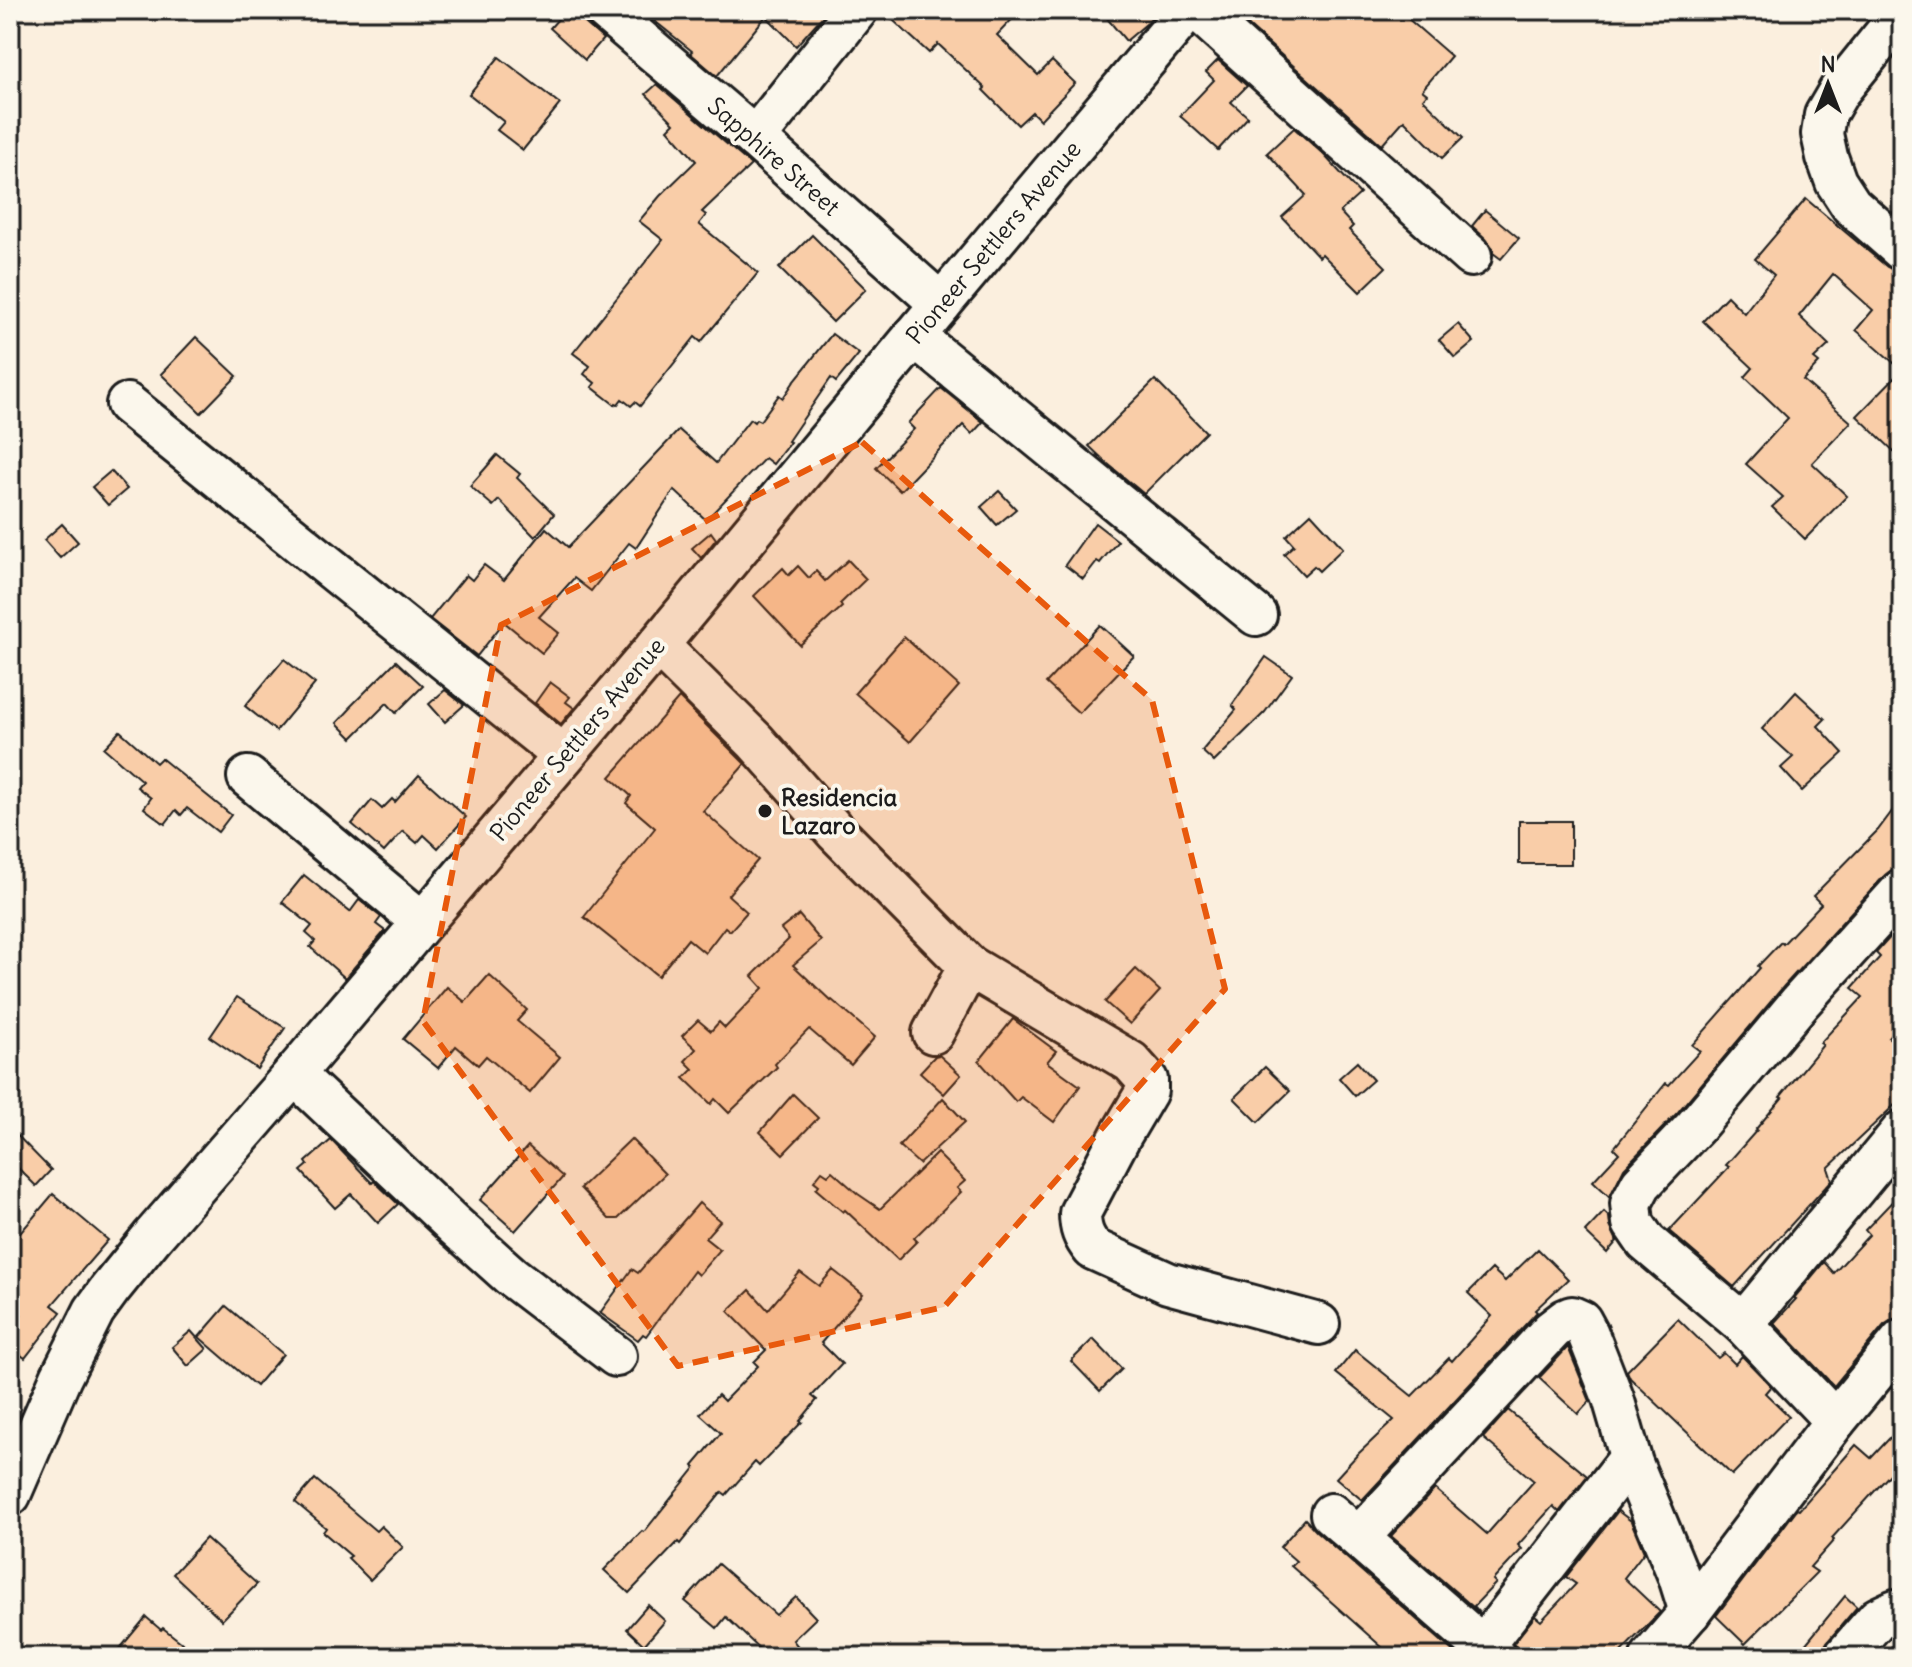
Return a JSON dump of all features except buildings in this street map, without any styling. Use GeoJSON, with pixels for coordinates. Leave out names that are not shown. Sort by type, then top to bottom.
{"type":"FeatureCollection","features":[{"type":"Feature","properties":{"kind":"street","name":"Sapphire Street"},"geometry":{"type":"LineString","coordinates":[[605,10],[755,138],[941,304]]}},
{"type":"Feature","properties":{"kind":"street"},"geometry":{"type":"LineString","coordinates":[[755,138],[857,10]]}},
{"type":"Feature","properties":{"kind":"street","name":"Pioneer Settlers Avenue"},"geometry":{"type":"LineString","coordinates":[[10,1495],[61,1377],[94,1311],[153,1236],[658,645],[1188,10]]}},
{"type":"Feature","properties":{"kind":"street"},"geometry":{"type":"LineString","coordinates":[[1197,10],[1471,256]]}},
{"type":"Feature","properties":{"kind":"street"},"geometry":{"type":"LineString","coordinates":[[1895,10],[1889,29],[1839,91],[1825,115],[1822,134],[1836,182],[1851,205],[1902,250]]}},
{"type":"Feature","properties":{"kind":"street"},"geometry":{"type":"LineString","coordinates":[[914,336],[1256,615]]}},
{"type":"Feature","properties":{"kind":"street"},"geometry":{"type":"LineString","coordinates":[[127,404],[563,755]]}},
{"type":"Feature","properties":{"kind":"street"},"geometry":{"type":"LineString","coordinates":[[658,645],[755,741],[836,832],[969,966],[1131,1062],[1147,1080],[1147,1091],[1080,1213],[1084,1239],[1093,1249],[1168,1283],[1319,1324]]}},
{"type":"Feature","properties":{"kind":"street"},"geometry":{"type":"LineString","coordinates":[[248,777],[422,922]]}},
{"type":"Feature","properties":{"kind":"street"},"geometry":{"type":"LineString","coordinates":[[1835,1421],[1743,1324],[1646,1242],[1633,1223],[1631,1203],[1641,1184],[1695,1127],[1801,1001],[1902,890]]}},
{"type":"Feature","properties":{"kind":"street"},"geometry":{"type":"LineString","coordinates":[[933,1033],[969,966]]}},
{"type":"Feature","properties":{"kind":"street"},"geometry":{"type":"LineString","coordinates":[[294,1074],[511,1276],[616,1356]]}},
{"type":"Feature","properties":{"kind":"street"},"geometry":{"type":"LineString","coordinates":[[1743,1324],[1902,1131]]}},
{"type":"Feature","properties":{"kind":"street"},"geometry":{"type":"LineString","coordinates":[[1630,1458],[1489,1651],[1345,1525],[1552,1330],[1572,1317],[1581,1321],[1588,1334],[1613,1398],[1630,1458],[1679,1577],[1690,1612]]}},
{"type":"Feature","properties":{"kind":"street"},"geometry":{"type":"LineString","coordinates":[[1651,1657],[1690,1612],[1835,1421],[1902,1340]]}},
{"type":"Feature","properties":{"kind":"street"},"geometry":{"type":"LineString","coordinates":[[1844,1657],[1878,1618],[1895,1610],[1902,1613]]}},
{"type":"Feature","properties":{"kind":"highlighted area"},"geometry":{"type":"Polygon","coordinates":[[[862,442],[1152,700],[1225,989],[944,1307],[678,1366],[423,1021],[501,625],[862,442]]]}},
{"type":"Feature","properties":{"kind":"place","name":"Residencia Lazaro"},"geometry":{"type":"Point","coordinates":[765,811]}}]}
